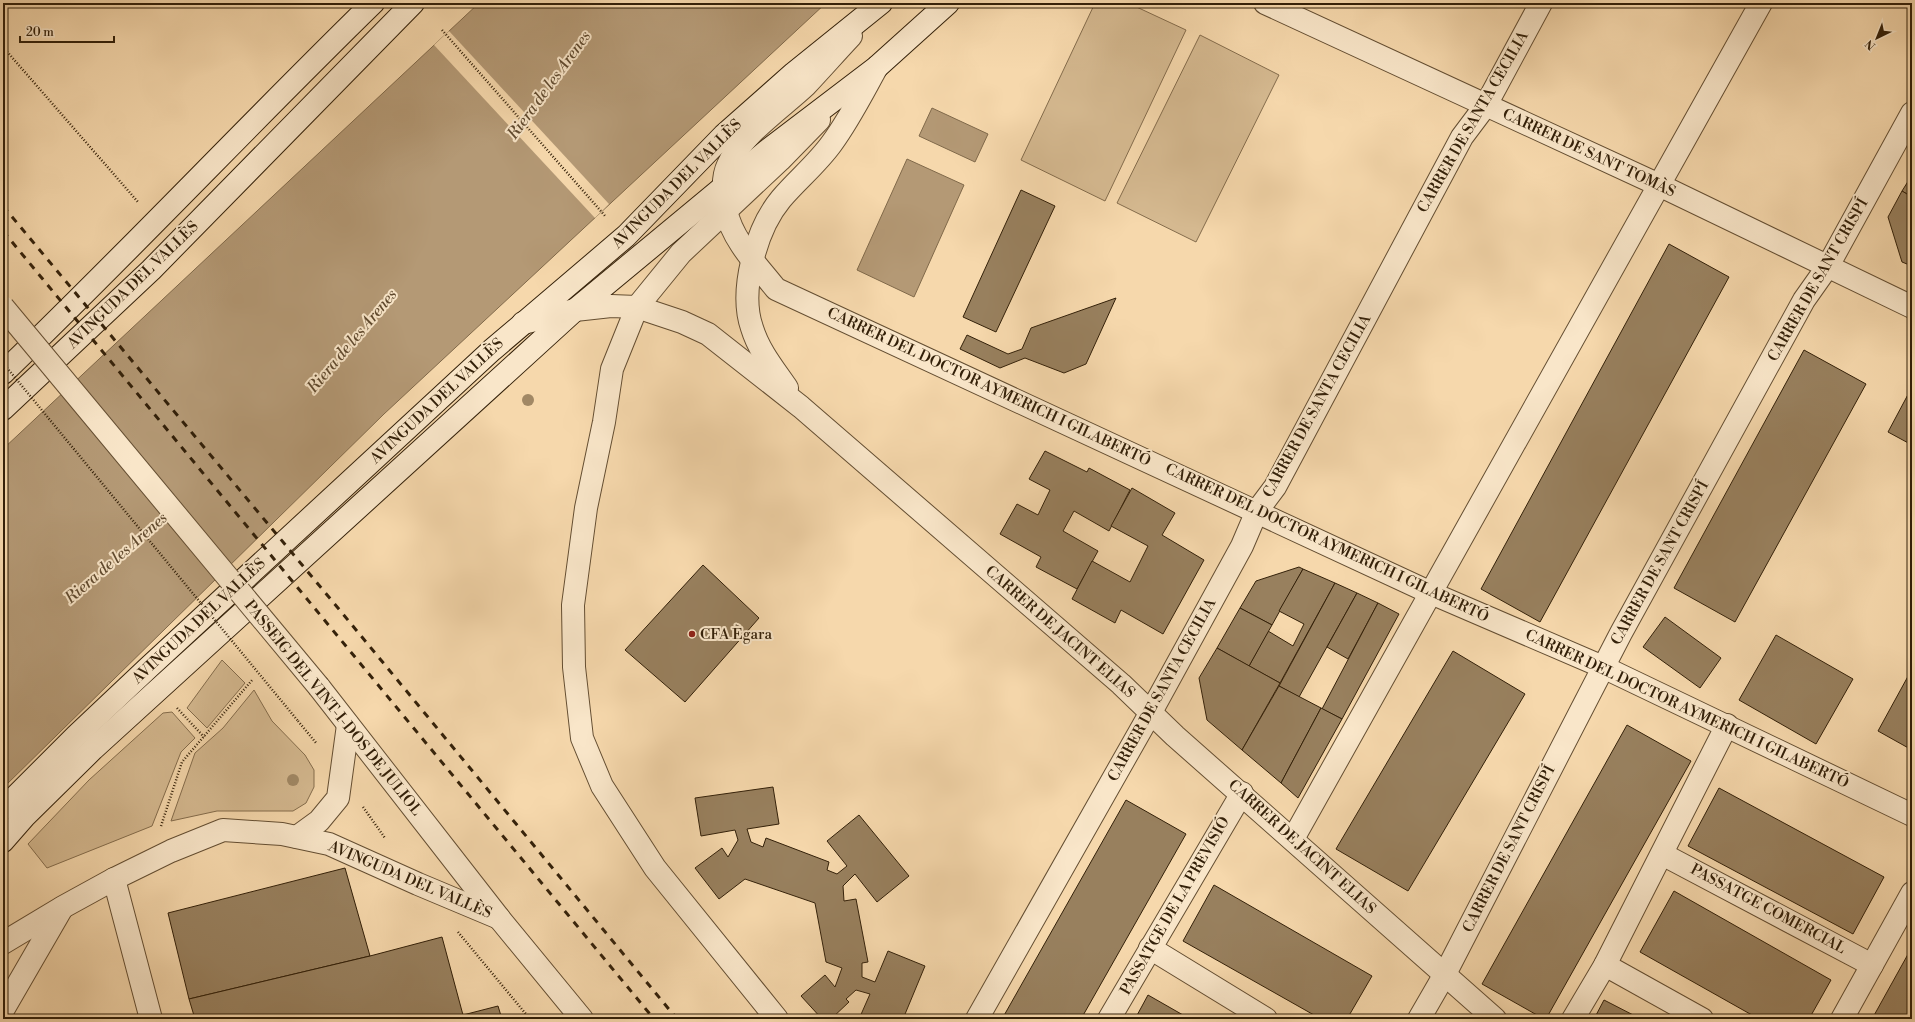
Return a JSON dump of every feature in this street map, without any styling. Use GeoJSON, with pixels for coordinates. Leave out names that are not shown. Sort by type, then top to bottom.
{"type":"FeatureCollection","features":[{"type":"Feature","properties":{"kind":"street","name":"AVINGUDA DEL VALLÈS"},"geometry":{"type":"LineString","coordinates":[[3,373],[126,253],[235,140],[373,3]]}},
{"type":"Feature","properties":{"kind":"street","name":"AVINGUDA DEL VALLÈS"},"geometry":{"type":"LineString","coordinates":[[3,409],[150,270],[413,3]]}},
{"type":"Feature","properties":{"kind":"street","name":"AVINGUDA DEL VALLÈS"},"geometry":{"type":"LineString","coordinates":[[752,259],[736,236],[726,210],[724,186],[728,165],[739,147],[806,84],[881,3]]}},
{"type":"Feature","properties":{"kind":"street","name":"AVINGUDA DEL VALLÈS"},"geometry":{"type":"LineString","coordinates":[[3,809],[76,736],[148,668],[523,323],[626,236],[724,135],[794,73],[881,3]]}},
{"type":"Feature","properties":{"kind":"street","name":"AVINGUDA DEL VALLÈS"},"geometry":{"type":"LineString","coordinates":[[3,841],[24,817],[92,749],[575,310],[768,150],[877,67],[948,3]]}},
{"type":"Feature","properties":{"kind":"street","name":"CARRER DE SANT TOMÀS"},"geometry":{"type":"LineString","coordinates":[[1265,3],[1288,7],[1486,105],[1659,185],[1912,307]]}},
{"type":"Feature","properties":{"kind":"street","name":"CARRER DE SANTA CECILIA"},"geometry":{"type":"LineString","coordinates":[[977,1019],[1151,712],[1242,546],[1257,512],[1276,487],[1462,137],[1486,105],[1541,3]]}},
{"type":"Feature","properties":{"kind":"street"},"geometry":{"type":"LineString","coordinates":[[1292,839],[1761,3]]}},
{"type":"Feature","properties":{"kind":"street","name":"CARRER DE JACINT ELIAS"},"geometry":{"type":"LineString","coordinates":[[801,407],[762,353],[751,327],[747,306],[752,259],[759,234],[780,200],[820,159],[833,142],[877,67]]}},
{"type":"Feature","properties":{"kind":"street"},"geometry":{"type":"LineString","coordinates":[[777,1019],[655,868],[602,786],[582,738],[574,667],[573,606],[585,516],[604,422],[612,369],[637,307],[681,253],[780,160],[847,90]]}},
{"type":"Feature","properties":{"kind":"street","name":"CARRER DE SANT CRISPÍ"},"geometry":{"type":"LineString","coordinates":[[1419,1019],[1444,974],[1603,667],[1804,300],[1828,266],[1912,113]]}},
{"type":"Feature","properties":{"kind":"street","name":"CARRER DEL DOCTOR AYMERICH I GILABERTÓ"},"geometry":{"type":"LineString","coordinates":[[752,259],[776,289],[1431,593],[1603,667],[1727,725],[1912,815]]}},
{"type":"Feature","properties":{"kind":"street","name":"CARRER DE JACINT ELIAS"},"geometry":{"type":"LineString","coordinates":[[523,323],[550,314],[575,310],[611,306],[637,307],[682,322],[708,334],[801,407],[1114,679],[1495,1019]]}},
{"type":"Feature","properties":{"kind":"street","name":"PASSEIG DEL VINT-I-DOS DE JULIOL"},"geometry":{"type":"LineString","coordinates":[[3,308],[319,687],[499,918],[582,1019]]}},
{"type":"Feature","properties":{"kind":"street","name":"AVINGUDA DEL VALLÈS"},"geometry":{"type":"LineString","coordinates":[[297,837],[319,821],[338,798],[348,725]]}},
{"type":"Feature","properties":{"kind":"street"},"geometry":{"type":"LineString","coordinates":[[1573,1019],[1605,965],[1727,725]]}},
{"type":"Feature","properties":{"kind":"street","name":"PASSATGE DE LA PREVISIÓ"},"geometry":{"type":"LineString","coordinates":[[1109,1019],[1242,793]]}},
{"type":"Feature","properties":{"kind":"street","name":"AVINGUDA DEL VALLÈS"},"geometry":{"type":"LineString","coordinates":[[3,943],[63,906],[114,879],[171,851],[223,830],[297,837],[329,844],[499,918]]}},
{"type":"Feature","properties":{"kind":"street","name":"PASSATGE COMERCIAL"},"geometry":{"type":"LineString","coordinates":[[1662,854],[1872,965]]}},
{"type":"Feature","properties":{"kind":"street"},"geometry":{"type":"LineString","coordinates":[[114,879],[151,1019]]}},
{"type":"Feature","properties":{"kind":"street"},"geometry":{"type":"LineString","coordinates":[[1842,1019],[1912,893]]}},
{"type":"Feature","properties":{"kind":"street"},"geometry":{"type":"LineString","coordinates":[[3,1010],[63,906]]}},
{"type":"Feature","properties":{"kind":"street"},"geometry":{"type":"LineString","coordinates":[[1150,948],[1261,1018]]}},
{"type":"Feature","properties":{"kind":"street"},"geometry":{"type":"LineString","coordinates":[[1605,965],[1702,1019]]}},
{"type":"Feature","properties":{"kind":"path"},"geometry":{"type":"LineString","coordinates":[[442,30],[610,221]]}},
{"type":"Feature","properties":{"kind":"path"},"geometry":{"type":"LineString","coordinates":[[3,47],[141,205]]}},
{"type":"Feature","properties":{"kind":"path"},"geometry":{"type":"LineString","coordinates":[[3,363],[298,721]]}},
{"type":"Feature","properties":{"kind":"path"},"geometry":{"type":"LineString","coordinates":[[161,826],[182,762],[253,679]]}},
{"type":"Feature","properties":{"kind":"path"},"geometry":{"type":"LineString","coordinates":[[176,706],[204,737]]}},
{"type":"Feature","properties":{"kind":"shaded area"},"geometry":{"type":"Polygon","coordinates":[[[1095,3],[1128,3],[1186,30],[1105,201],[1021,160],[1095,3]]]}},
{"type":"Feature","properties":{"kind":"shaded area"},"geometry":{"type":"Polygon","coordinates":[[[1200,35],[1279,75],[1196,242],[1117,203],[1200,35]]]}},
{"type":"Feature","properties":{"kind":"shaded area"},"geometry":{"type":"Polygon","coordinates":[[[222,660],[245,683],[207,728],[187,708],[222,660]]]}},
{"type":"Feature","properties":{"kind":"shaded area"},"geometry":{"type":"Polygon","coordinates":[[[254,690],[272,721],[305,755],[314,770],[314,787],[306,803],[293,811],[217,811],[171,821],[195,753],[223,728],[254,690]]]}},
{"type":"Feature","properties":{"kind":"shaded area"},"geometry":{"type":"Polygon","coordinates":[[[172,712],[195,738],[181,752],[152,826],[47,868],[28,844],[89,780],[163,713],[172,712]]]}},
{"type":"Feature","properties":{"kind":"water","name":"Riera de les Arenes"},"geometry":{"type":"Polygon","coordinates":[[[479,3],[826,3],[384,414],[3,788],[3,449],[479,3]]]}},
{"type":"Feature","properties":{"kind":"water"},"geometry":{"type":"Polygon","coordinates":[[[932,108],[988,134],[975,162],[919,136],[932,108]]]}},
{"type":"Feature","properties":{"kind":"water"},"geometry":{"type":"Polygon","coordinates":[[[907,159],[964,185],[914,297],[857,270],[907,159]]]}},
{"type":"Feature","properties":{"kind":"pier"},"geometry":{"type":"Polygon","coordinates":[[[449,31],[609,204],[595,218],[434,45],[449,31]]]}},
{"type":"Feature","properties":{"kind":"building"},"geometry":{"type":"Polygon","coordinates":[[[1912,175],[1912,197],[1902,191],[1912,175]]]}},
{"type":"Feature","properties":{"kind":"building"},"geometry":{"type":"Polygon","coordinates":[[[1021,190],[1055,206],[996,332],[963,317],[1021,190]]]}},
{"type":"Feature","properties":{"kind":"building"},"geometry":{"type":"Polygon","coordinates":[[[1902,191],[1912,197],[1912,266],[1902,262],[1888,217],[1902,191]]]}},
{"type":"Feature","properties":{"kind":"building"},"geometry":{"type":"Polygon","coordinates":[[[1669,244],[1729,277],[1540,622],[1481,589],[1669,244]]]}},
{"type":"Feature","properties":{"kind":"building"},"geometry":{"type":"Polygon","coordinates":[[[1116,298],[1086,364],[1064,373],[1025,358],[1000,368],[960,349],[967,335],[1008,354],[1022,349],[1031,328],[1116,298]]]}},
{"type":"Feature","properties":{"kind":"building"},"geometry":{"type":"Polygon","coordinates":[[[1804,350],[1866,384],[1735,622],[1674,588],[1804,350]]]}},
{"type":"Feature","properties":{"kind":"building"},"geometry":{"type":"Polygon","coordinates":[[[1912,387],[1912,445],[1888,432],[1912,387]]]}},
{"type":"Feature","properties":{"kind":"building"},"geometry":{"type":"Polygon","coordinates":[[[1045,451],[1087,472],[1089,468],[1130,490],[1109,531],[1074,511],[1063,531],[1098,551],[1077,589],[1036,567],[1041,557],[1000,534],[1017,504],[1038,515],[1050,490],[1029,479],[1045,451]]]}},
{"type":"Feature","properties":{"kind":"building"},"geometry":{"type":"Polygon","coordinates":[[[1132,488],[1175,513],[1162,535],[1204,560],[1163,634],[1121,610],[1115,623],[1072,599],[1092,561],[1130,582],[1148,546],[1111,526],[1132,488]]]}},
{"type":"Feature","properties":{"kind":"building","name":"CFA Ègara"},"geometry":{"type":"Polygon","coordinates":[[[703,565],[759,618],[685,702],[625,650],[703,565]]]}},
{"type":"Feature","properties":{"kind":"building"},"geometry":{"type":"Polygon","coordinates":[[[1299,567],[1303,569],[1272,625],[1240,608],[1256,581],[1299,567]]]}},
{"type":"Feature","properties":{"kind":"building"},"geometry":{"type":"Polygon","coordinates":[[[1303,569],[1335,583],[1280,683],[1249,666],[1268,631],[1293,646],[1304,624],[1279,611],[1303,569]]]}},
{"type":"Feature","properties":{"kind":"building"},"geometry":{"type":"Polygon","coordinates":[[[1335,583],[1357,593],[1299,697],[1279,686],[1335,583]]]}},
{"type":"Feature","properties":{"kind":"building"},"geometry":{"type":"Polygon","coordinates":[[[1357,593],[1378,603],[1348,659],[1327,647],[1357,593]]]}},
{"type":"Feature","properties":{"kind":"building"},"geometry":{"type":"Polygon","coordinates":[[[1378,603],[1399,614],[1342,719],[1322,709],[1378,603]]]}},
{"type":"Feature","properties":{"kind":"building"},"geometry":{"type":"Polygon","coordinates":[[[1240,608],[1272,625],[1249,666],[1217,648],[1240,608]]]}},
{"type":"Feature","properties":{"kind":"building"},"geometry":{"type":"Polygon","coordinates":[[[1665,617],[1721,658],[1700,688],[1643,647],[1665,617]]]}},
{"type":"Feature","properties":{"kind":"building"},"geometry":{"type":"Polygon","coordinates":[[[1776,635],[1853,679],[1816,744],[1739,700],[1776,635]]]}},
{"type":"Feature","properties":{"kind":"building"},"geometry":{"type":"Polygon","coordinates":[[[1217,648],[1280,683],[1242,750],[1207,720],[1199,678],[1217,648]]]}},
{"type":"Feature","properties":{"kind":"building"},"geometry":{"type":"Polygon","coordinates":[[[1453,651],[1525,694],[1408,891],[1336,849],[1453,651]]]}},
{"type":"Feature","properties":{"kind":"building"},"geometry":{"type":"Polygon","coordinates":[[[1912,669],[1912,750],[1878,731],[1912,669]]]}},
{"type":"Feature","properties":{"kind":"building"},"geometry":{"type":"Polygon","coordinates":[[[1279,686],[1321,708],[1281,783],[1242,750],[1279,686]]]}},
{"type":"Feature","properties":{"kind":"building"},"geometry":{"type":"Polygon","coordinates":[[[1321,708],[1342,719],[1298,798],[1281,783],[1321,708]]]}},
{"type":"Feature","properties":{"kind":"building"},"geometry":{"type":"Polygon","coordinates":[[[1627,725],[1691,761],[1546,1019],[1544,1019],[1482,984],[1627,725]]]}},
{"type":"Feature","properties":{"kind":"building"},"geometry":{"type":"Polygon","coordinates":[[[773,787],[779,824],[747,829],[751,842],[763,847],[766,838],[829,862],[827,870],[837,874],[847,866],[827,841],[859,815],[909,876],[877,902],[855,874],[843,886],[844,901],[856,899],[868,962],[862,963],[862,977],[875,982],[888,951],[925,966],[903,1019],[859,1019],[870,994],[856,990],[846,999],[849,1002],[831,1019],[822,1019],[801,996],[825,975],[835,987],[842,968],[826,962],[815,903],[745,879],[719,899],[695,868],[722,848],[728,857],[738,840],[735,830],[701,836],[695,798],[773,787]]]}},
{"type":"Feature","properties":{"kind":"building"},"geometry":{"type":"Polygon","coordinates":[[[1719,788],[1884,877],[1853,934],[1688,846],[1719,788]]]}},
{"type":"Feature","properties":{"kind":"building"},"geometry":{"type":"Polygon","coordinates":[[[1126,800],[1186,834],[1081,1019],[1002,1019],[1126,800]]]}},
{"type":"Feature","properties":{"kind":"building"},"geometry":{"type":"Polygon","coordinates":[[[345,868],[370,956],[189,999],[168,913],[345,868]]]}},
{"type":"Feature","properties":{"kind":"building"},"geometry":{"type":"Polygon","coordinates":[[[1214,885],[1372,976],[1347,1019],[1321,1019],[1183,941],[1214,885]]]}},
{"type":"Feature","properties":{"kind":"building"},"geometry":{"type":"Polygon","coordinates":[[[1674,891],[1831,980],[1809,1019],[1759,1019],[1640,952],[1674,891]]]}},
{"type":"Feature","properties":{"kind":"building"},"geometry":{"type":"Polygon","coordinates":[[[442,937],[463,1015],[445,1019],[195,1019],[189,999],[370,956],[442,937]]]}},
{"type":"Feature","properties":{"kind":"building"},"geometry":{"type":"Polygon","coordinates":[[[1912,947],[1912,1019],[1872,1019],[1912,947]]]}},
{"type":"Feature","properties":{"kind":"building"},"geometry":{"type":"Polygon","coordinates":[[[1148,995],[1190,1019],[1135,1019],[1148,995]]]}},
{"type":"Feature","properties":{"kind":"building"},"geometry":{"type":"Polygon","coordinates":[[[1604,1000],[1641,1019],[1594,1019],[1604,1000]]]}},
{"type":"Feature","properties":{"kind":"building"},"geometry":{"type":"Polygon","coordinates":[[[498,1006],[502,1019],[445,1019],[463,1015],[498,1006]]]}},
{"type":"Feature","properties":{"kind":"railway"},"geometry":{"type":"LineString","coordinates":[[3,206],[338,608],[677,1019]]}},
{"type":"Feature","properties":{"kind":"railway"},"geometry":{"type":"LineString","coordinates":[[3,231],[654,1019]]}},
{"type":"Feature","properties":{"kind":"place","name":"CFA Ègara"},"geometry":{"type":"Point","coordinates":[692,634]}}]}
